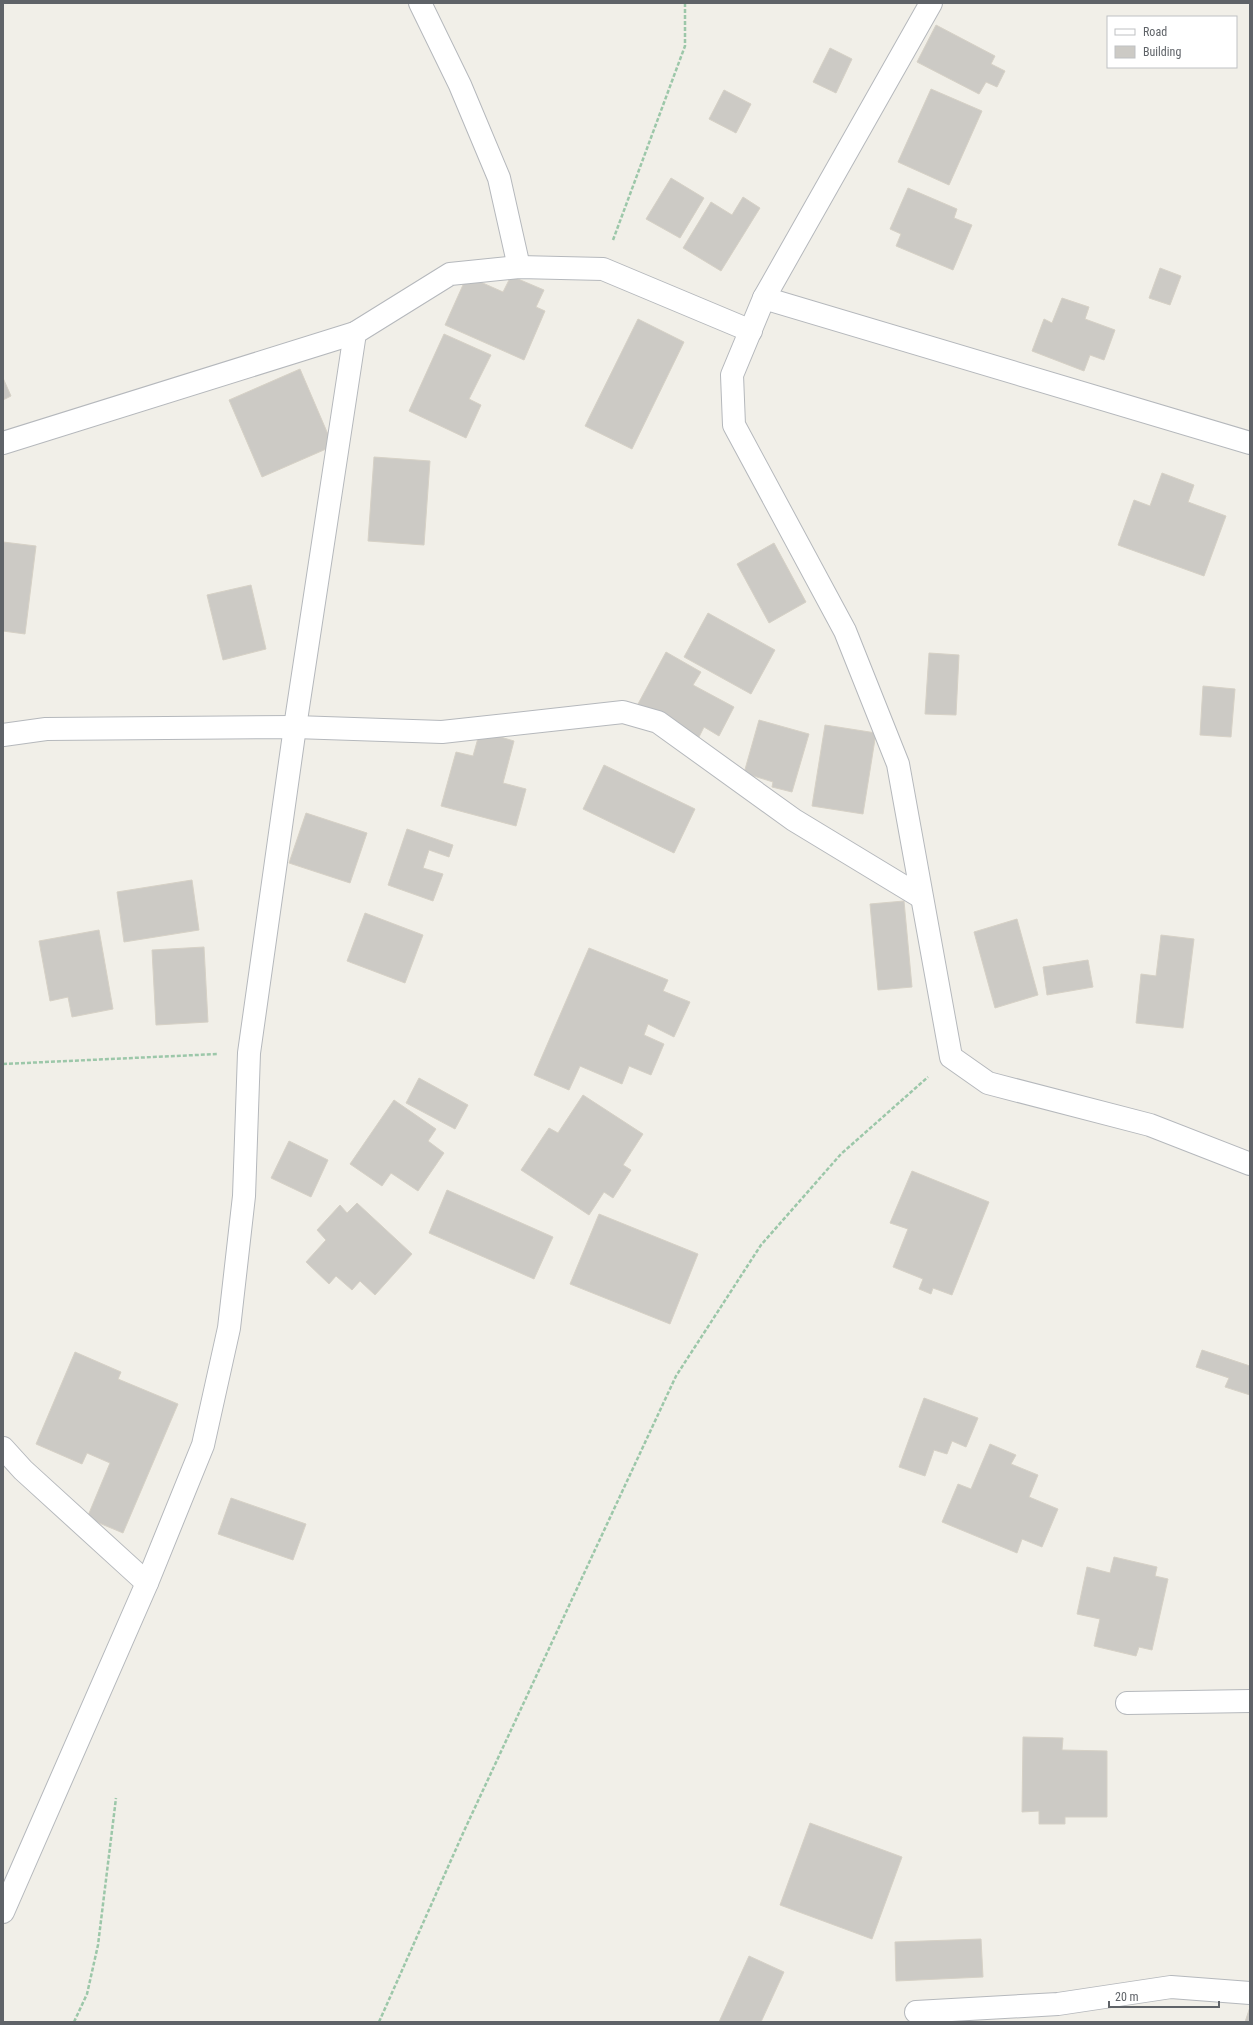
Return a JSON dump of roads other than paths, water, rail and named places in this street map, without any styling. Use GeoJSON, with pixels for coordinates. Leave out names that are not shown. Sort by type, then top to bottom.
{"type":"FeatureCollection","features":[{"type":"Feature","properties":{"kind":"street"},"geometry":{"type":"LineString","coordinates":[[420,3],[460,85],[499,178],[519,267]]}},
{"type":"Feature","properties":{"kind":"street"},"geometry":{"type":"LineString","coordinates":[[931,3],[764,298],[732,375],[734,425],[845,631],[898,764],[921,898],[951,1057],[988,1082],[1150,1124],[1250,1164]]}},
{"type":"Feature","properties":{"kind":"street"},"geometry":{"type":"LineString","coordinates":[[3,443],[355,333],[450,274],[519,267],[603,269],[751,331]]}},
{"type":"Feature","properties":{"kind":"street"},"geometry":{"type":"LineString","coordinates":[[764,298],[1250,443]]}},
{"type":"Feature","properties":{"kind":"street"},"geometry":{"type":"LineString","coordinates":[[3,1912],[147,1583],[203,1446],[229,1328],[244,1196],[249,1053],[295,728],[355,333]]}},
{"type":"Feature","properties":{"kind":"street"},"geometry":{"type":"LineString","coordinates":[[3,735],[46,729],[295,728],[442,732],[623,712],[658,722],[794,820],[921,898]]}},
{"type":"Feature","properties":{"kind":"street"},"geometry":{"type":"LineString","coordinates":[[3,1448],[23,1470],[147,1583]]}},
{"type":"Feature","properties":{"kind":"street"},"geometry":{"type":"LineString","coordinates":[[1127,1703],[1250,1701]]}},
{"type":"Feature","properties":{"kind":"street"},"geometry":{"type":"LineString","coordinates":[[916,2012],[1058,2004],[1171,1987],[1250,1993]]}}]}
